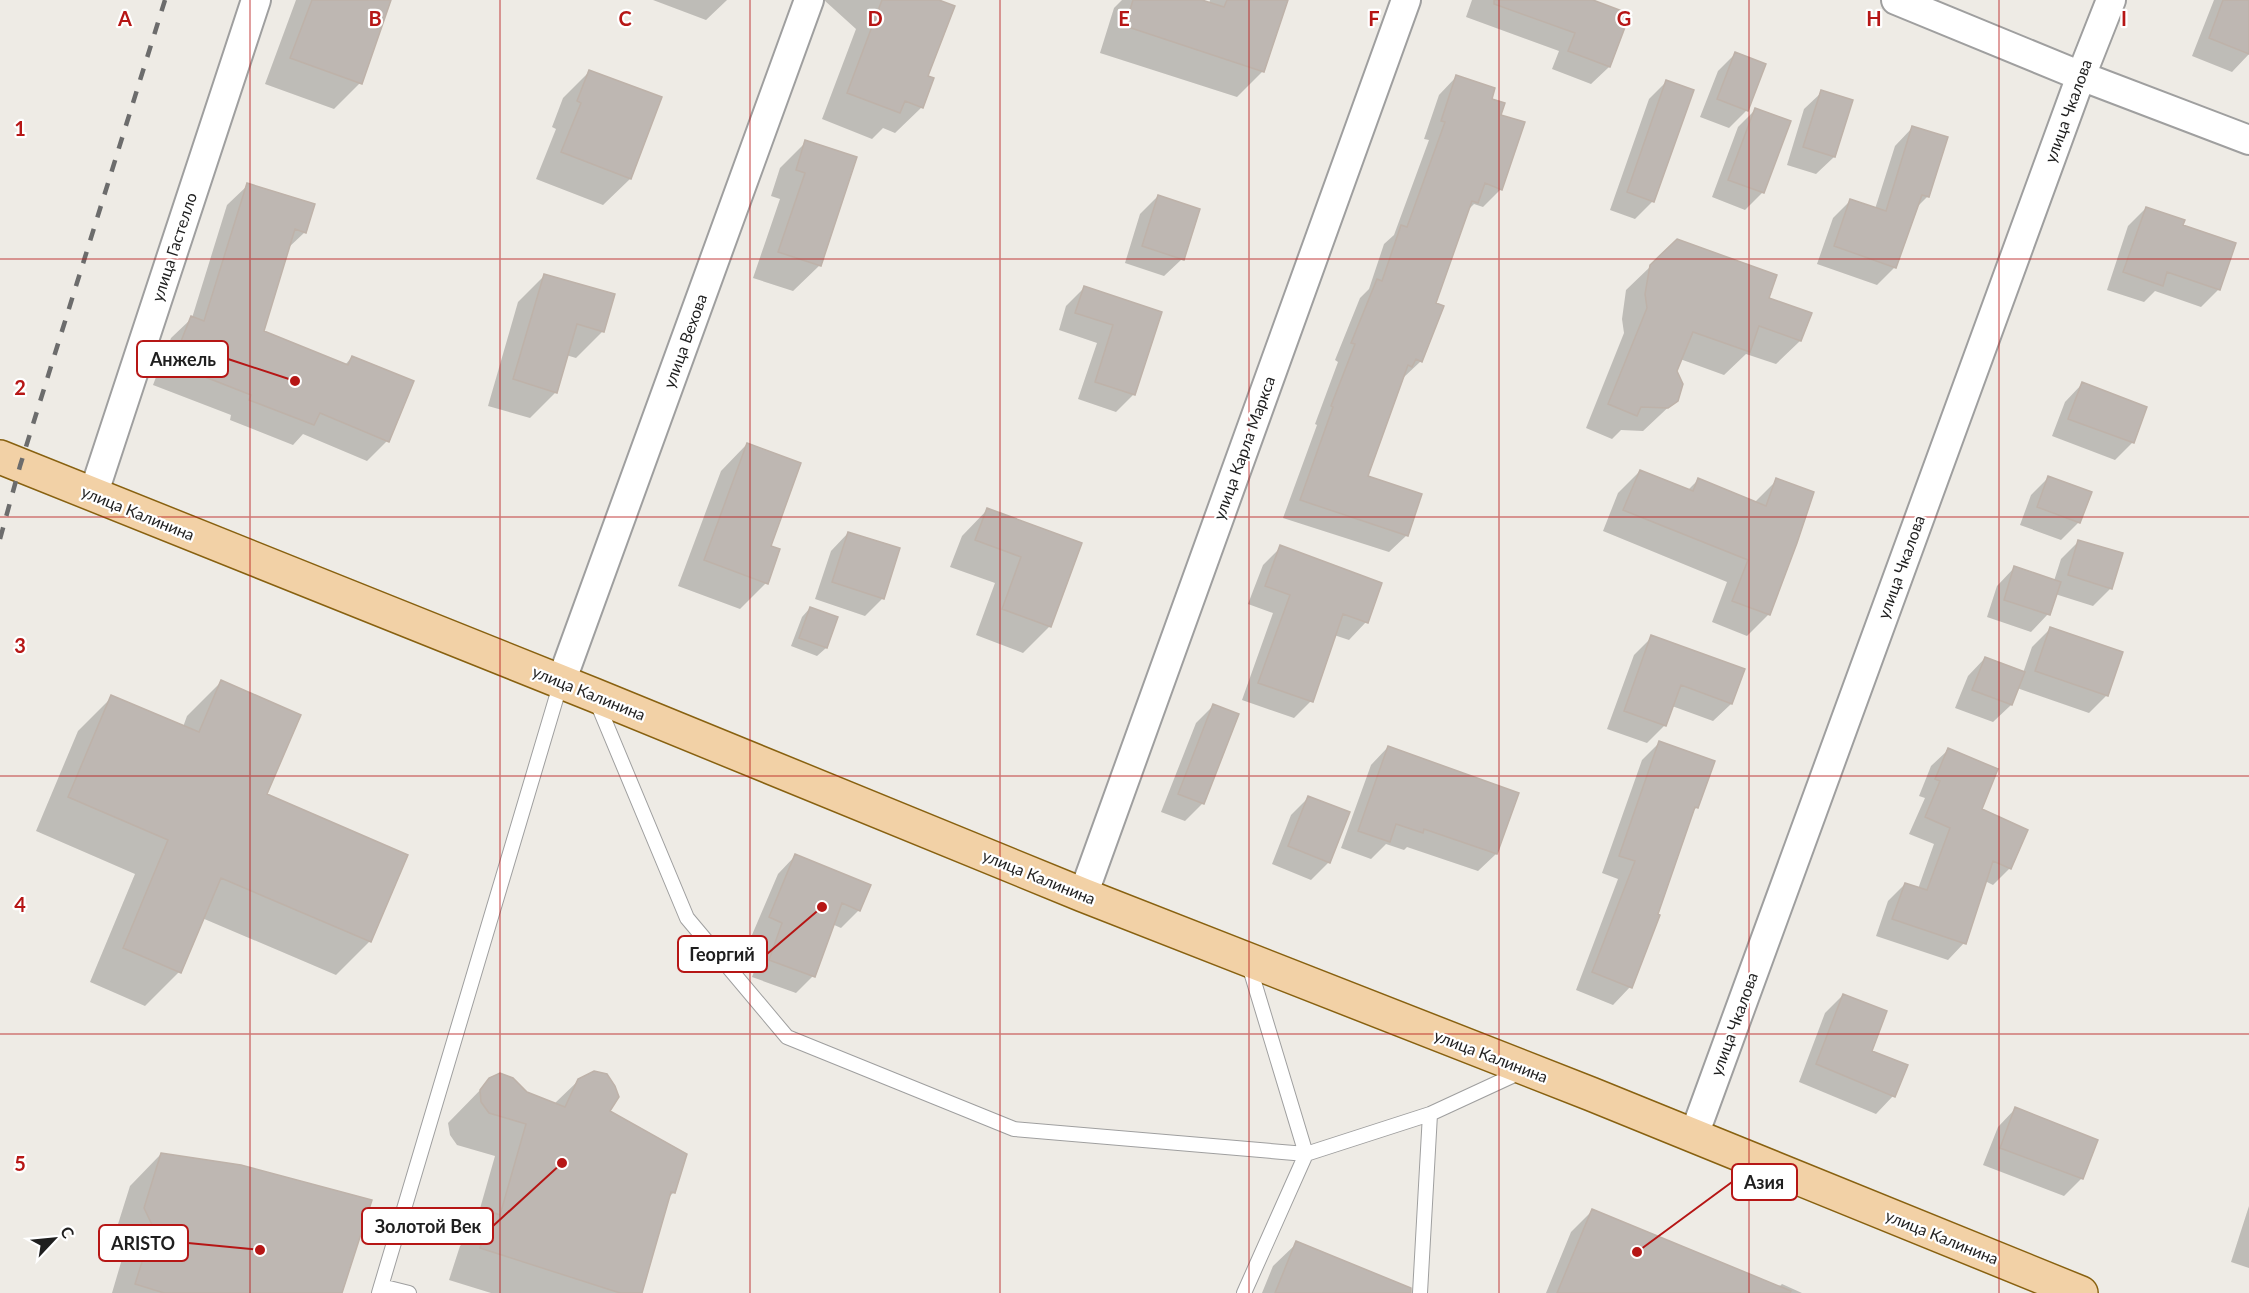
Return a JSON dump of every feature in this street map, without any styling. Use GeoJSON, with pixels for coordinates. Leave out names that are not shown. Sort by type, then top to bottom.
{"type":"FeatureCollection","features":[{"type":"Feature","properties":{"kind":"main road","name":"улица Калинина"},"geometry":{"type":"LineString","coordinates":[[0,457],[594,695],[1083,895],[1694,1136],[2081,1293]]}},
{"type":"Feature","properties":{"kind":"street","name":"улица Гастелло"},"geometry":{"type":"LineString","coordinates":[[93,495],[256,0]]}},
{"type":"Feature","properties":{"kind":"street","name":"улица Вехова"},"geometry":{"type":"LineString","coordinates":[[561,682],[809,0]]}},
{"type":"Feature","properties":{"kind":"street","name":"улица Карла Маркса"},"geometry":{"type":"LineString","coordinates":[[1083,895],[1406,0]]}},
{"type":"Feature","properties":{"kind":"street"},"geometry":{"type":"LineString","coordinates":[[1896,0],[2081,76],[2249,140]]}},
{"type":"Feature","properties":{"kind":"street","name":"улица Чкалова"},"geometry":{"type":"LineString","coordinates":[[1694,1136],[2081,76],[2111,0]]}},
{"type":"Feature","properties":{"kind":"lane"},"geometry":{"type":"LineString","coordinates":[[409,1293],[380,1289],[561,682]]}},
{"type":"Feature","properties":{"kind":"lane"},"geometry":{"type":"LineString","coordinates":[[594,695],[687,918],[787,1037],[1014,1129],[1306,1154],[1430,1114],[1527,1070]]}},
{"type":"Feature","properties":{"kind":"lane"},"geometry":{"type":"LineString","coordinates":[[1244,1293],[1306,1154],[1248,960]]}},
{"type":"Feature","properties":{"kind":"lane"},"geometry":{"type":"LineString","coordinates":[[1420,1293],[1430,1114]]}},
{"type":"Feature","properties":{"kind":"building"},"geometry":{"type":"Polygon","coordinates":[[[312,0],[391,0],[362,84],[290,58],[312,0]]]}},
{"type":"Feature","properties":{"kind":"building"},"geometry":{"type":"Polygon","coordinates":[[[882,0],[939,0],[955,6],[928,76],[934,78],[923,108],[905,101],[900,113],[847,93],[882,0]]]}},
{"type":"Feature","properties":{"kind":"building"},"geometry":{"type":"Polygon","coordinates":[[[1133,0],[1202,0],[1224,7],[1227,0],[1288,0],[1264,72],[1125,26],[1133,0]]]}},
{"type":"Feature","properties":{"kind":"building"},"geometry":{"type":"Polygon","coordinates":[[[1494,0],[1593,0],[1630,14],[1610,67],[1568,51],[1575,33],[1494,4],[1494,0]]]}},
{"type":"Feature","properties":{"kind":"building"},"geometry":{"type":"Polygon","coordinates":[[[2223,0],[2249,0],[2249,54],[2209,38],[2223,0]]]}},
{"type":"Feature","properties":{"kind":"building"},"geometry":{"type":"Polygon","coordinates":[[[1735,52],[1766,64],[1748,111],[1717,99],[1735,52]]]}},
{"type":"Feature","properties":{"kind":"building"},"geometry":{"type":"Polygon","coordinates":[[[589,70],[662,97],[631,179],[561,152],[581,103],[577,101],[589,70]]]}},
{"type":"Feature","properties":{"kind":"building"},"geometry":{"type":"Polygon","coordinates":[[[1456,75],[1495,88],[1492,99],[1505,103],[1501,115],[1525,122],[1502,190],[1485,183],[1478,203],[1472,201],[1436,303],[1444,306],[1422,362],[1416,359],[1412,367],[1408,365],[1368,476],[1422,494],[1408,536],[1300,500],[1333,407],[1331,406],[1355,344],[1351,343],[1377,279],[1382,281],[1401,225],[1407,227],[1445,122],[1441,121],[1456,75]]]}},
{"type":"Feature","properties":{"kind":"building"},"geometry":{"type":"Polygon","coordinates":[[[1666,80],[1694,90],[1654,202],[1627,192],[1666,80]]]}},
{"type":"Feature","properties":{"kind":"building"},"geometry":{"type":"Polygon","coordinates":[[[1821,90],[1853,100],[1835,157],[1803,147],[1821,90]]]}},
{"type":"Feature","properties":{"kind":"building"},"geometry":{"type":"Polygon","coordinates":[[[1755,108],[1791,121],[1764,193],[1728,180],[1755,108]]]}},
{"type":"Feature","properties":{"kind":"building"},"geometry":{"type":"Polygon","coordinates":[[[1912,126],[1948,137],[1929,197],[1922,195],[1896,268],[1834,246],[1850,199],[1886,211],[1912,126]]]}},
{"type":"Feature","properties":{"kind":"building"},"geometry":{"type":"Polygon","coordinates":[[[805,140],[857,157],[821,266],[778,252],[805,173],[796,170],[805,140]]]}},
{"type":"Feature","properties":{"kind":"building"},"geometry":{"type":"Polygon","coordinates":[[[247,183],[315,204],[306,233],[295,229],[264,331],[348,365],[352,356],[414,381],[389,442],[320,413],[314,425],[249,400],[251,395],[172,364],[191,316],[204,321],[247,183]]]}},
{"type":"Feature","properties":{"kind":"building"},"geometry":{"type":"Polygon","coordinates":[[[1158,195],[1200,209],[1184,260],[1142,246],[1158,195]]]}},
{"type":"Feature","properties":{"kind":"building"},"geometry":{"type":"Polygon","coordinates":[[[2146,207],[2185,220],[2183,225],[2236,243],[2220,290],[2167,272],[2163,286],[2123,272],[2146,207]]]}},
{"type":"Feature","properties":{"kind":"building"},"geometry":{"type":"Polygon","coordinates":[[[1677,239],[1777,275],[1769,298],[1812,313],[1801,341],[1759,326],[1750,352],[1693,332],[1677,371],[1683,384],[1678,401],[1668,408],[1641,407],[1637,416],[1608,404],[1647,308],[1645,294],[1650,265],[1677,239]]]}},
{"type":"Feature","properties":{"kind":"building"},"geometry":{"type":"Polygon","coordinates":[[[544,274],[615,294],[604,332],[577,324],[557,393],[513,379],[544,274]]]}},
{"type":"Feature","properties":{"kind":"building"},"geometry":{"type":"Polygon","coordinates":[[[1084,286],[1162,312],[1135,395],[1095,382],[1113,325],[1075,313],[1084,286]]]}},
{"type":"Feature","properties":{"kind":"building"},"geometry":{"type":"Polygon","coordinates":[[[2082,382],[2147,407],[2134,443],[2068,419],[2082,382]]]}},
{"type":"Feature","properties":{"kind":"building"},"geometry":{"type":"Polygon","coordinates":[[[747,443],[801,463],[771,546],[780,549],[768,584],[704,560],[747,443]]]}},
{"type":"Feature","properties":{"kind":"building"},"geometry":{"type":"Polygon","coordinates":[[[1640,470],[1693,491],[1698,478],[1766,506],[1776,478],[1814,492],[1770,615],[1732,601],[1748,560],[1623,510],[1640,470]]]}},
{"type":"Feature","properties":{"kind":"building"},"geometry":{"type":"Polygon","coordinates":[[[2048,476],[2092,492],[2080,523],[2037,507],[2048,476]]]}},
{"type":"Feature","properties":{"kind":"building"},"geometry":{"type":"Polygon","coordinates":[[[987,508],[1082,543],[1051,627],[1002,609],[1021,557],[975,540],[987,508]]]}},
{"type":"Feature","properties":{"kind":"building"},"geometry":{"type":"Polygon","coordinates":[[[848,532],[900,548],[884,599],[832,582],[848,532]]]}},
{"type":"Feature","properties":{"kind":"building"},"geometry":{"type":"Polygon","coordinates":[[[2078,540],[2123,553],[2112,589],[2068,575],[2078,540]]]}},
{"type":"Feature","properties":{"kind":"building"},"geometry":{"type":"Polygon","coordinates":[[[1280,545],[1382,583],[1368,623],[1343,614],[1313,702],[1258,683],[1290,595],[1265,586],[1280,545]]]}},
{"type":"Feature","properties":{"kind":"building"},"geometry":{"type":"Polygon","coordinates":[[[2014,566],[2061,582],[2050,615],[2004,600],[2014,566]]]}},
{"type":"Feature","properties":{"kind":"building"},"geometry":{"type":"Polygon","coordinates":[[[810,607],[838,617],[827,648],[799,638],[810,607]]]}},
{"type":"Feature","properties":{"kind":"building"},"geometry":{"type":"Polygon","coordinates":[[[2050,627],[2123,652],[2108,696],[2035,671],[2050,627]]]}},
{"type":"Feature","properties":{"kind":"building"},"geometry":{"type":"Polygon","coordinates":[[[1651,635],[1745,669],[1732,704],[1681,685],[1666,726],[1624,711],[1651,635]]]}},
{"type":"Feature","properties":{"kind":"building"},"geometry":{"type":"Polygon","coordinates":[[[1985,657],[2025,672],[2012,705],[1972,690],[1985,657]]]}},
{"type":"Feature","properties":{"kind":"building"},"geometry":{"type":"Polygon","coordinates":[[[221,680],[301,715],[267,794],[408,855],[371,942],[221,878],[181,973],[123,948],[168,840],[68,797],[111,695],[199,732],[221,680]]]}},
{"type":"Feature","properties":{"kind":"building"},"geometry":{"type":"Polygon","coordinates":[[[1213,704],[1239,714],[1204,804],[1178,794],[1213,704]]]}},
{"type":"Feature","properties":{"kind":"building"},"geometry":{"type":"Polygon","coordinates":[[[1659,741],[1715,761],[1698,808],[1695,807],[1658,914],[1660,915],[1632,988],[1592,972],[1635,861],[1619,856],[1659,741]]]}},
{"type":"Feature","properties":{"kind":"building"},"geometry":{"type":"Polygon","coordinates":[[[1388,746],[1519,793],[1497,854],[1424,829],[1423,833],[1396,824],[1390,842],[1358,831],[1388,746]]]}},
{"type":"Feature","properties":{"kind":"building"},"geometry":{"type":"Polygon","coordinates":[[[1948,748],[1998,769],[1982,809],[2028,830],[2011,869],[1993,861],[1966,944],[1892,919],[1905,883],[1927,890],[1950,828],[1925,817],[1940,781],[1935,779],[1948,748]]]}},
{"type":"Feature","properties":{"kind":"building"},"geometry":{"type":"Polygon","coordinates":[[[1308,796],[1350,812],[1330,863],[1288,846],[1308,796]]]}},
{"type":"Feature","properties":{"kind":"building"},"geometry":{"type":"Polygon","coordinates":[[[795,854],[871,885],[860,911],[842,903],[815,977],[769,960],[782,923],[769,917],[795,854]]]}},
{"type":"Feature","properties":{"kind":"building"},"geometry":{"type":"Polygon","coordinates":[[[1843,994],[1887,1011],[1872,1051],[1908,1065],[1895,1097],[1816,1064],[1843,994]]]}},
{"type":"Feature","properties":{"kind":"building"},"geometry":{"type":"Polygon","coordinates":[[[594,1071],[607,1074],[615,1086],[619,1097],[610,1111],[687,1154],[675,1193],[671,1192],[642,1293],[620,1293],[480,1248],[492,1212],[500,1215],[526,1124],[489,1113],[481,1102],[480,1090],[489,1078],[500,1073],[513,1078],[527,1092],[565,1107],[578,1079],[594,1071]]]}},
{"type":"Feature","properties":{"kind":"building"},"geometry":{"type":"Polygon","coordinates":[[[2015,1107],[2098,1140],[2083,1179],[2000,1148],[2015,1107]]]}},
{"type":"Feature","properties":{"kind":"building"},"geometry":{"type":"Polygon","coordinates":[[[161,1153],[241,1165],[372,1200],[342,1293],[164,1293],[135,1284],[153,1227],[144,1208],[161,1153]]]}},
{"type":"Feature","properties":{"kind":"building"},"geometry":{"type":"Polygon","coordinates":[[[1592,1209],[1791,1291],[1790,1293],[1557,1293],[1592,1209]]]}},
{"type":"Feature","properties":{"kind":"building"},"geometry":{"type":"Polygon","coordinates":[[[1296,1241],[1411,1288],[1411,1293],[1275,1293],[1296,1241]]]}},
{"type":"Feature","properties":{"kind":"railway"},"geometry":{"type":"LineString","coordinates":[[0,539],[20,466],[165,0]]}},
{"type":"Feature","properties":{"kind":"place","name":"Анжель"},"geometry":{"type":"Point","coordinates":[295,381]}},
{"type":"Feature","properties":{"kind":"place","name":"Георгий"},"geometry":{"type":"Point","coordinates":[822,907]}},
{"type":"Feature","properties":{"kind":"place","name":"Золотой Век"},"geometry":{"type":"Point","coordinates":[562,1163]}},
{"type":"Feature","properties":{"kind":"place","name":"ARISTO"},"geometry":{"type":"Point","coordinates":[260,1250]}},
{"type":"Feature","properties":{"kind":"place","name":"Азия"},"geometry":{"type":"Point","coordinates":[1637,1252]}}]}
